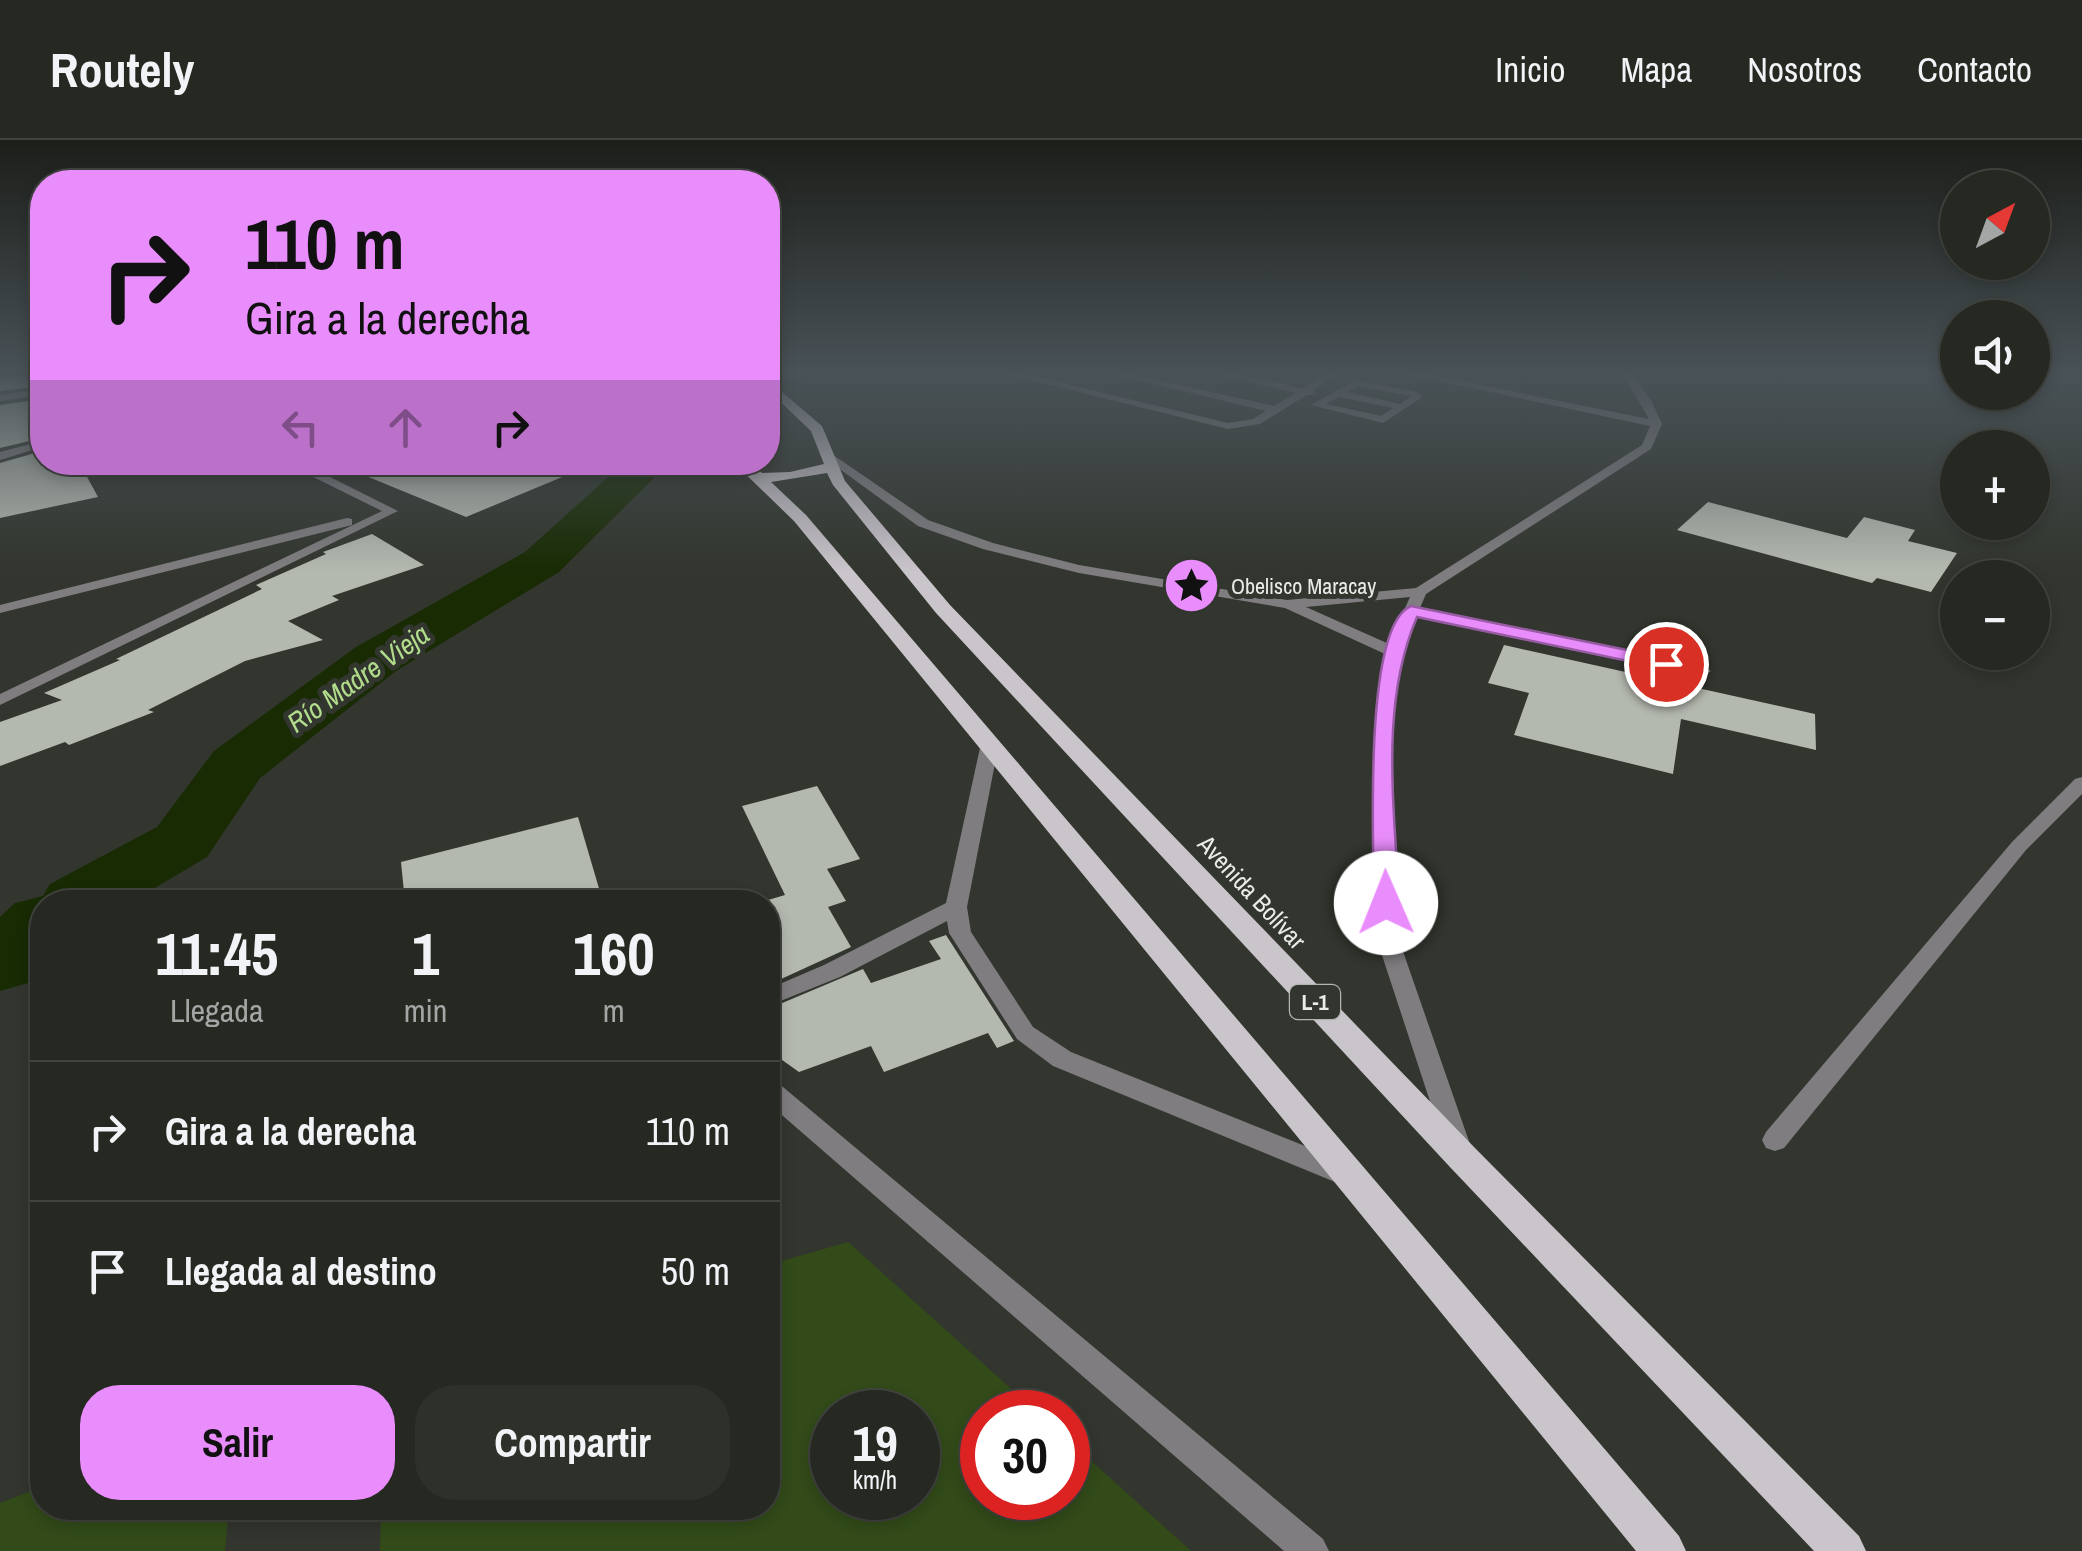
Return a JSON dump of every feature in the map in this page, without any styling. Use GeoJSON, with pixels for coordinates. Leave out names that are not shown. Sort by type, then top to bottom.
{"type":"FeatureCollection","features":[{"type":"Feature","properties":{"kind":"main road","name":"Avenida Bolívar"},"geometry":{"type":"LineString","coordinates":[[815,440],[838,482],[944,609],[1461,1156],[1844,1551]]}},
{"type":"Feature","properties":{"kind":"main road"},"geometry":{"type":"LineString","coordinates":[[778,475],[790,477],[824,450]]}},
{"type":"Feature","properties":{"kind":"main road"},"geometry":{"type":"LineString","coordinates":[[754,475],[800,518],[1664,1551]]}},
{"type":"Feature","properties":{"kind":"street"},"geometry":{"type":"LineString","coordinates":[[1461,1156],[1387,937],[1383,734],[1393,652],[1416,602],[1647,446],[1650,440]]}},
{"type":"Feature","properties":{"kind":"street"},"geometry":{"type":"LineString","coordinates":[[0,456],[30,447]]}},
{"type":"Feature","properties":{"kind":"street"},"geometry":{"type":"LineString","coordinates":[[824,450],[923,523],[988,546],[1079,570],[1287,604],[1416,602],[1703,672]]}},
{"type":"Feature","properties":{"kind":"street"},"geometry":{"type":"LineString","coordinates":[[316,475],[392,511]]}},
{"type":"Feature","properties":{"kind":"street"},"geometry":{"type":"LineString","coordinates":[[0,610],[392,511]]}},
{"type":"Feature","properties":{"kind":"street"},"geometry":{"type":"LineString","coordinates":[[0,700],[392,511]]}},
{"type":"Feature","properties":{"kind":"street"},"geometry":{"type":"LineString","coordinates":[[1287,604],[1393,652]]}},
{"type":"Feature","properties":{"kind":"street"},"geometry":{"type":"LineString","coordinates":[[989,748],[956,908],[960,933],[1025,1033],[1062,1059],[1348,1176]]}},
{"type":"Feature","properties":{"kind":"street"},"geometry":{"type":"LineString","coordinates":[[1774,1140],[2019,846],[2082,783]]}},
{"type":"Feature","properties":{"kind":"street"},"geometry":{"type":"LineString","coordinates":[[780,993],[956,908]]}},
{"type":"Feature","properties":{"kind":"street"},"geometry":{"type":"LineString","coordinates":[[780,1099],[1311,1551]]}},
{"type":"Feature","properties":{"kind":"green space"},"geometry":{"type":"Polygon","coordinates":[[[848,1242],[1013,1390],[960,1390],[960,1520],[1090,1520],[1090,1460],[1191,1551],[380,1551],[381,1520],[780,1520],[780,1262],[848,1242]]]}},
{"type":"Feature","properties":{"kind":"green space"},"geometry":{"type":"Polygon","coordinates":[[[30,1492],[30,1520],[228,1520],[225,1551],[0,1551],[0,1503],[30,1492]]]}},
{"type":"Feature","properties":{"kind":"building"},"geometry":{"type":"Polygon","coordinates":[[[0,440],[30,440],[30,441],[0,448],[0,440]]]}},
{"type":"Feature","properties":{"kind":"building"},"geometry":{"type":"Polygon","coordinates":[[[30,454],[30,475],[86,475],[98,497],[0,518],[0,463],[30,454]]]}},
{"type":"Feature","properties":{"kind":"building"},"geometry":{"type":"Polygon","coordinates":[[[364,475],[567,475],[466,517],[364,475]]]}},
{"type":"Feature","properties":{"kind":"building"},"geometry":{"type":"Polygon","coordinates":[[[1708,502],[1847,538],[1864,517],[1915,530],[1908,541],[1957,553],[1952,560],[1940,560],[1940,578],[1931,592],[1877,578],[1872,583],[1677,530],[1708,502]]]}},
{"type":"Feature","properties":{"kind":"building"},"geometry":{"type":"Polygon","coordinates":[[[372,534],[424,565],[332,596],[339,600],[288,621],[323,640],[245,661],[148,710],[154,712],[69,745],[65,742],[0,766],[0,722],[62,700],[44,693],[262,589],[256,585],[326,554],[323,552],[372,534]]]}},
{"type":"Feature","properties":{"kind":"building"},"geometry":{"type":"Polygon","coordinates":[[[1504,645],[1815,714],[1816,750],[1681,719],[1673,774],[1514,735],[1529,693],[1488,683],[1504,645]]]}},
{"type":"Feature","properties":{"kind":"building"},"geometry":{"type":"Polygon","coordinates":[[[817,786],[860,859],[827,869],[846,901],[828,907],[851,947],[780,980],[780,896],[785,895],[742,806],[817,786]]]}},
{"type":"Feature","properties":{"kind":"building"},"geometry":{"type":"Polygon","coordinates":[[[578,817],[599,890],[404,890],[401,862],[578,817]]]}},
{"type":"Feature","properties":{"kind":"building"},"geometry":{"type":"Polygon","coordinates":[[[946,935],[1014,1041],[997,1048],[988,1033],[884,1072],[871,1046],[799,1072],[780,1059],[780,1004],[863,969],[871,983],[941,959],[929,941],[946,935]]]}},
{"type":"Feature","properties":{"kind":"waterway","name":"Río Madre Vieja"},"geometry":{"type":"LineString","coordinates":[[97,890],[182,842],[237,765],[376,659],[542,562],[636,475]]}},
{"type":"Feature","properties":{"kind":"waterway","name":"Río Madre Vieja"},"geometry":{"type":"LineString","coordinates":[[0,963],[30,933]]}},
{"type":"Feature","properties":{"kind":"place","name":"Obelisco Maracay"},"geometry":{"type":"Point","coordinates":[1192,586]}},
{"type":"Feature","properties":{"kind":"route"},"geometry":{"type":"LineString","coordinates":[[1386,903],[1383,734],[1393,652],[1411,611],[1666,664]]}}]}
